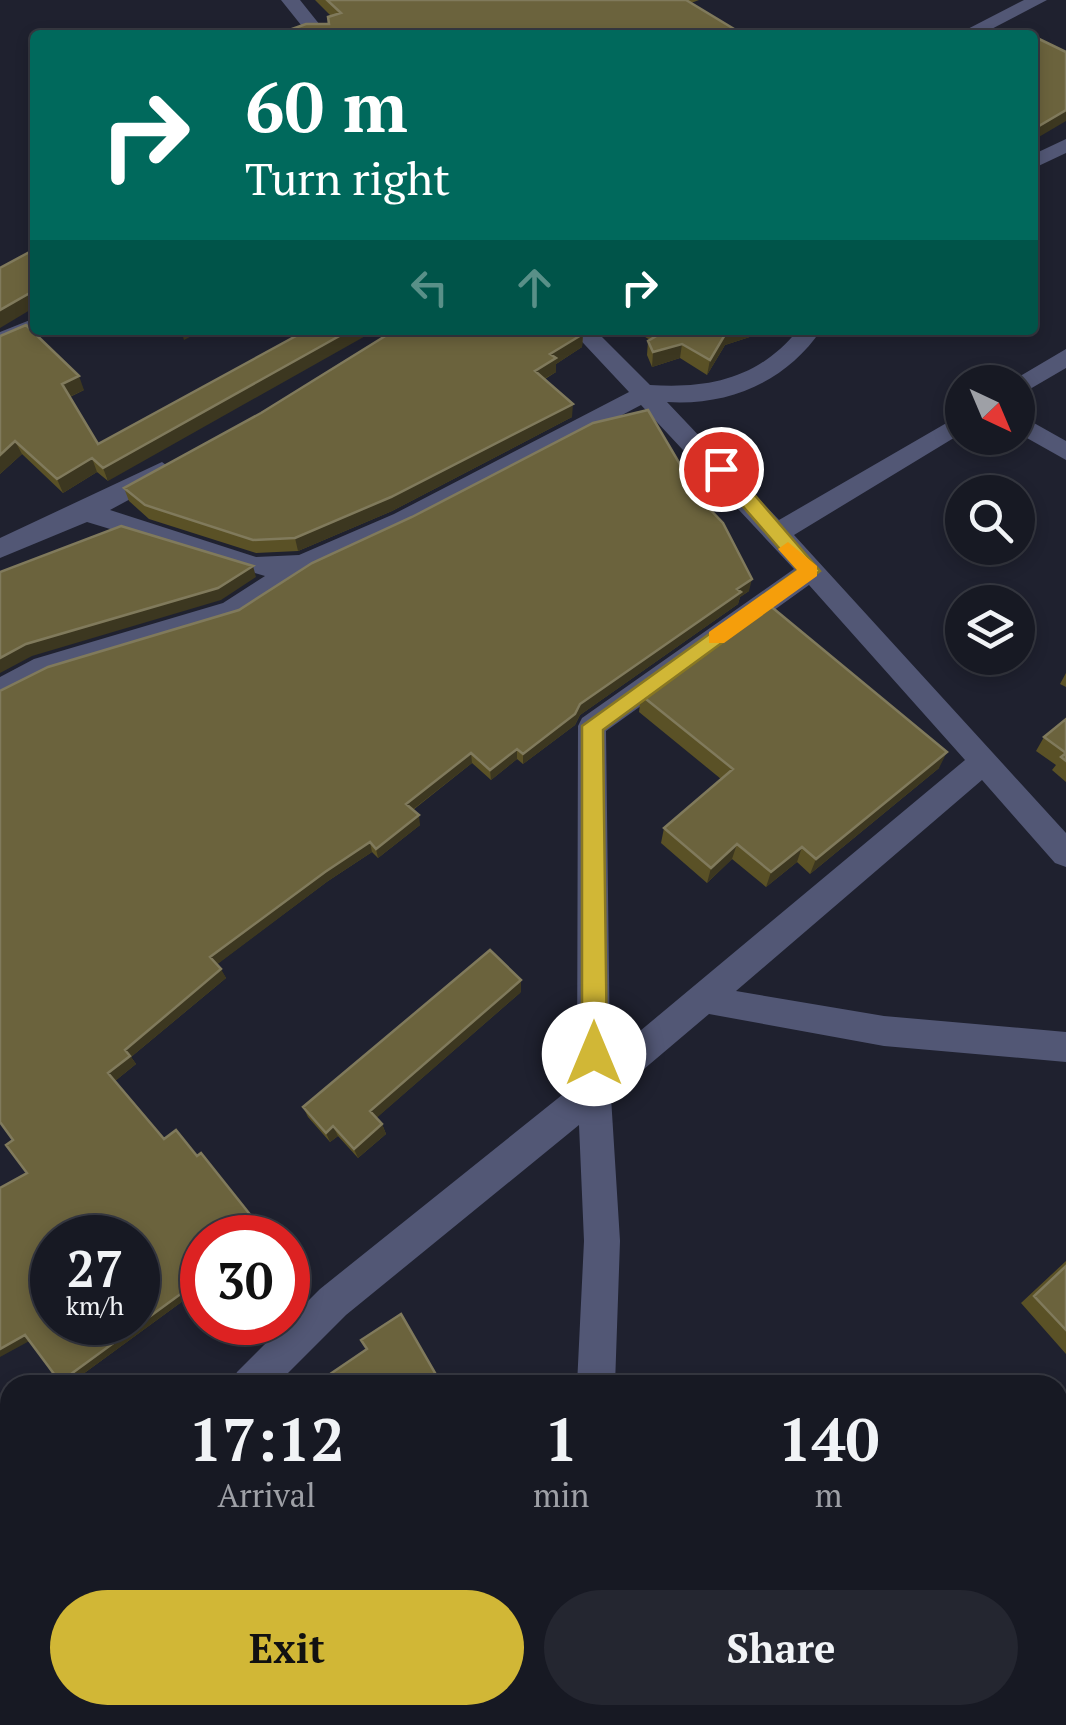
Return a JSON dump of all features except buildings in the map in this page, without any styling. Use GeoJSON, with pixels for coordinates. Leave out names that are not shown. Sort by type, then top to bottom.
{"type":"FeatureCollection","features":[{"type":"Feature","properties":{"kind":"street"},"geometry":{"type":"LineString","coordinates":[[290,0],[315,30]]}},
{"type":"Feature","properties":{"kind":"street"},"geometry":{"type":"LineString","coordinates":[[975,30],[1038,0]]}},
{"type":"Feature","properties":{"kind":"street"},"geometry":{"type":"LineString","coordinates":[[1038,160],[1066,145]]}},
{"type":"Feature","properties":{"kind":"street"},"geometry":{"type":"LineString","coordinates":[[0,340],[30,328]]}},
{"type":"Feature","properties":{"kind":"street"},"geometry":{"type":"LineString","coordinates":[[587,335],[721,469],[774,534],[904,667],[1066,854]]}},
{"type":"Feature","properties":{"kind":"street"},"geometry":{"type":"LineString","coordinates":[[0,690],[44,667],[232,611],[304,564],[402,520],[645,394],[692,396],[736,388],[789,356],[806,335]]}},
{"type":"Feature","properties":{"kind":"street"},"geometry":{"type":"LineString","coordinates":[[1035,377],[1066,357]]}},
{"type":"Feature","properties":{"kind":"street"},"geometry":{"type":"LineString","coordinates":[[774,534],[945,432]]}},
{"type":"Feature","properties":{"kind":"street"},"geometry":{"type":"LineString","coordinates":[[1035,433],[1066,452]]}},
{"type":"Feature","properties":{"kind":"street"},"geometry":{"type":"LineString","coordinates":[[0,549],[86,512],[179,462]]}},
{"type":"Feature","properties":{"kind":"street"},"geometry":{"type":"LineString","coordinates":[[86,512],[256,566],[304,564]]}},
{"type":"Feature","properties":{"kind":"street"},"geometry":{"type":"LineString","coordinates":[[596,1375],[602,1241],[594,1090],[592,726],[810,571]]}},
{"type":"Feature","properties":{"kind":"street"},"geometry":{"type":"LineString","coordinates":[[260,1375],[333,1302],[594,1090],[984,761]]}},
{"type":"Feature","properties":{"kind":"street"},"geometry":{"type":"LineString","coordinates":[[704,998],[777,1017],[968,1040],[1066,1047]]}},
{"type":"Feature","properties":{"kind":"slow traffic"},"geometry":{"type":"LineString","coordinates":[[717,638],[810,571],[788,549]]}},
{"type":"Feature","properties":{"kind":"route"},"geometry":{"type":"LineString","coordinates":[[594,1054],[592,726],[810,571],[721,469]]}}]}
